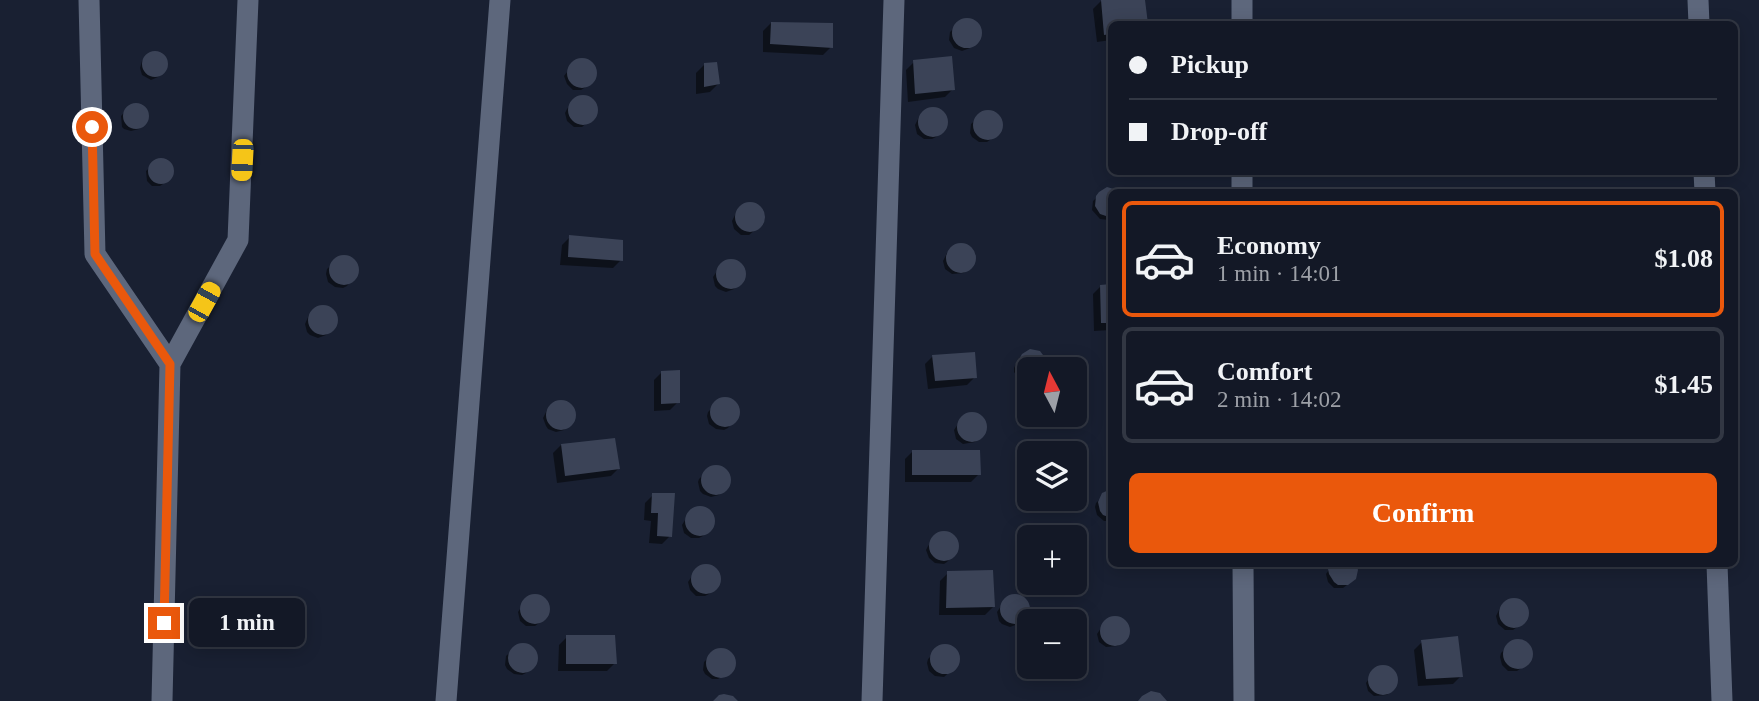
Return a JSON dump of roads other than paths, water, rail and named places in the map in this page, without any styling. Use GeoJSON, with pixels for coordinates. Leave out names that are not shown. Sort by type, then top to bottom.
{"type":"FeatureCollection","features":[{"type":"Feature","properties":{"kind":"street"},"geometry":{"type":"LineString","coordinates":[[89,0],[95,254],[170,364]]}},
{"type":"Feature","properties":{"kind":"street"},"geometry":{"type":"LineString","coordinates":[[162,701],[170,364],[238,240],[248,0]]}},
{"type":"Feature","properties":{"kind":"street"},"geometry":{"type":"LineString","coordinates":[[446,701],[500,0]]}},
{"type":"Feature","properties":{"kind":"street"},"geometry":{"type":"LineString","coordinates":[[872,701],[894,0]]}},
{"type":"Feature","properties":{"kind":"street"},"geometry":{"type":"LineString","coordinates":[[1242,0],[1242,21]]}},
{"type":"Feature","properties":{"kind":"street"},"geometry":{"type":"LineString","coordinates":[[1698,0],[1699,21]]}},
{"type":"Feature","properties":{"kind":"street"},"geometry":{"type":"LineString","coordinates":[[1243,567],[1244,701]]}},
{"type":"Feature","properties":{"kind":"street"},"geometry":{"type":"LineString","coordinates":[[1717,567],[1722,701]]}}]}
